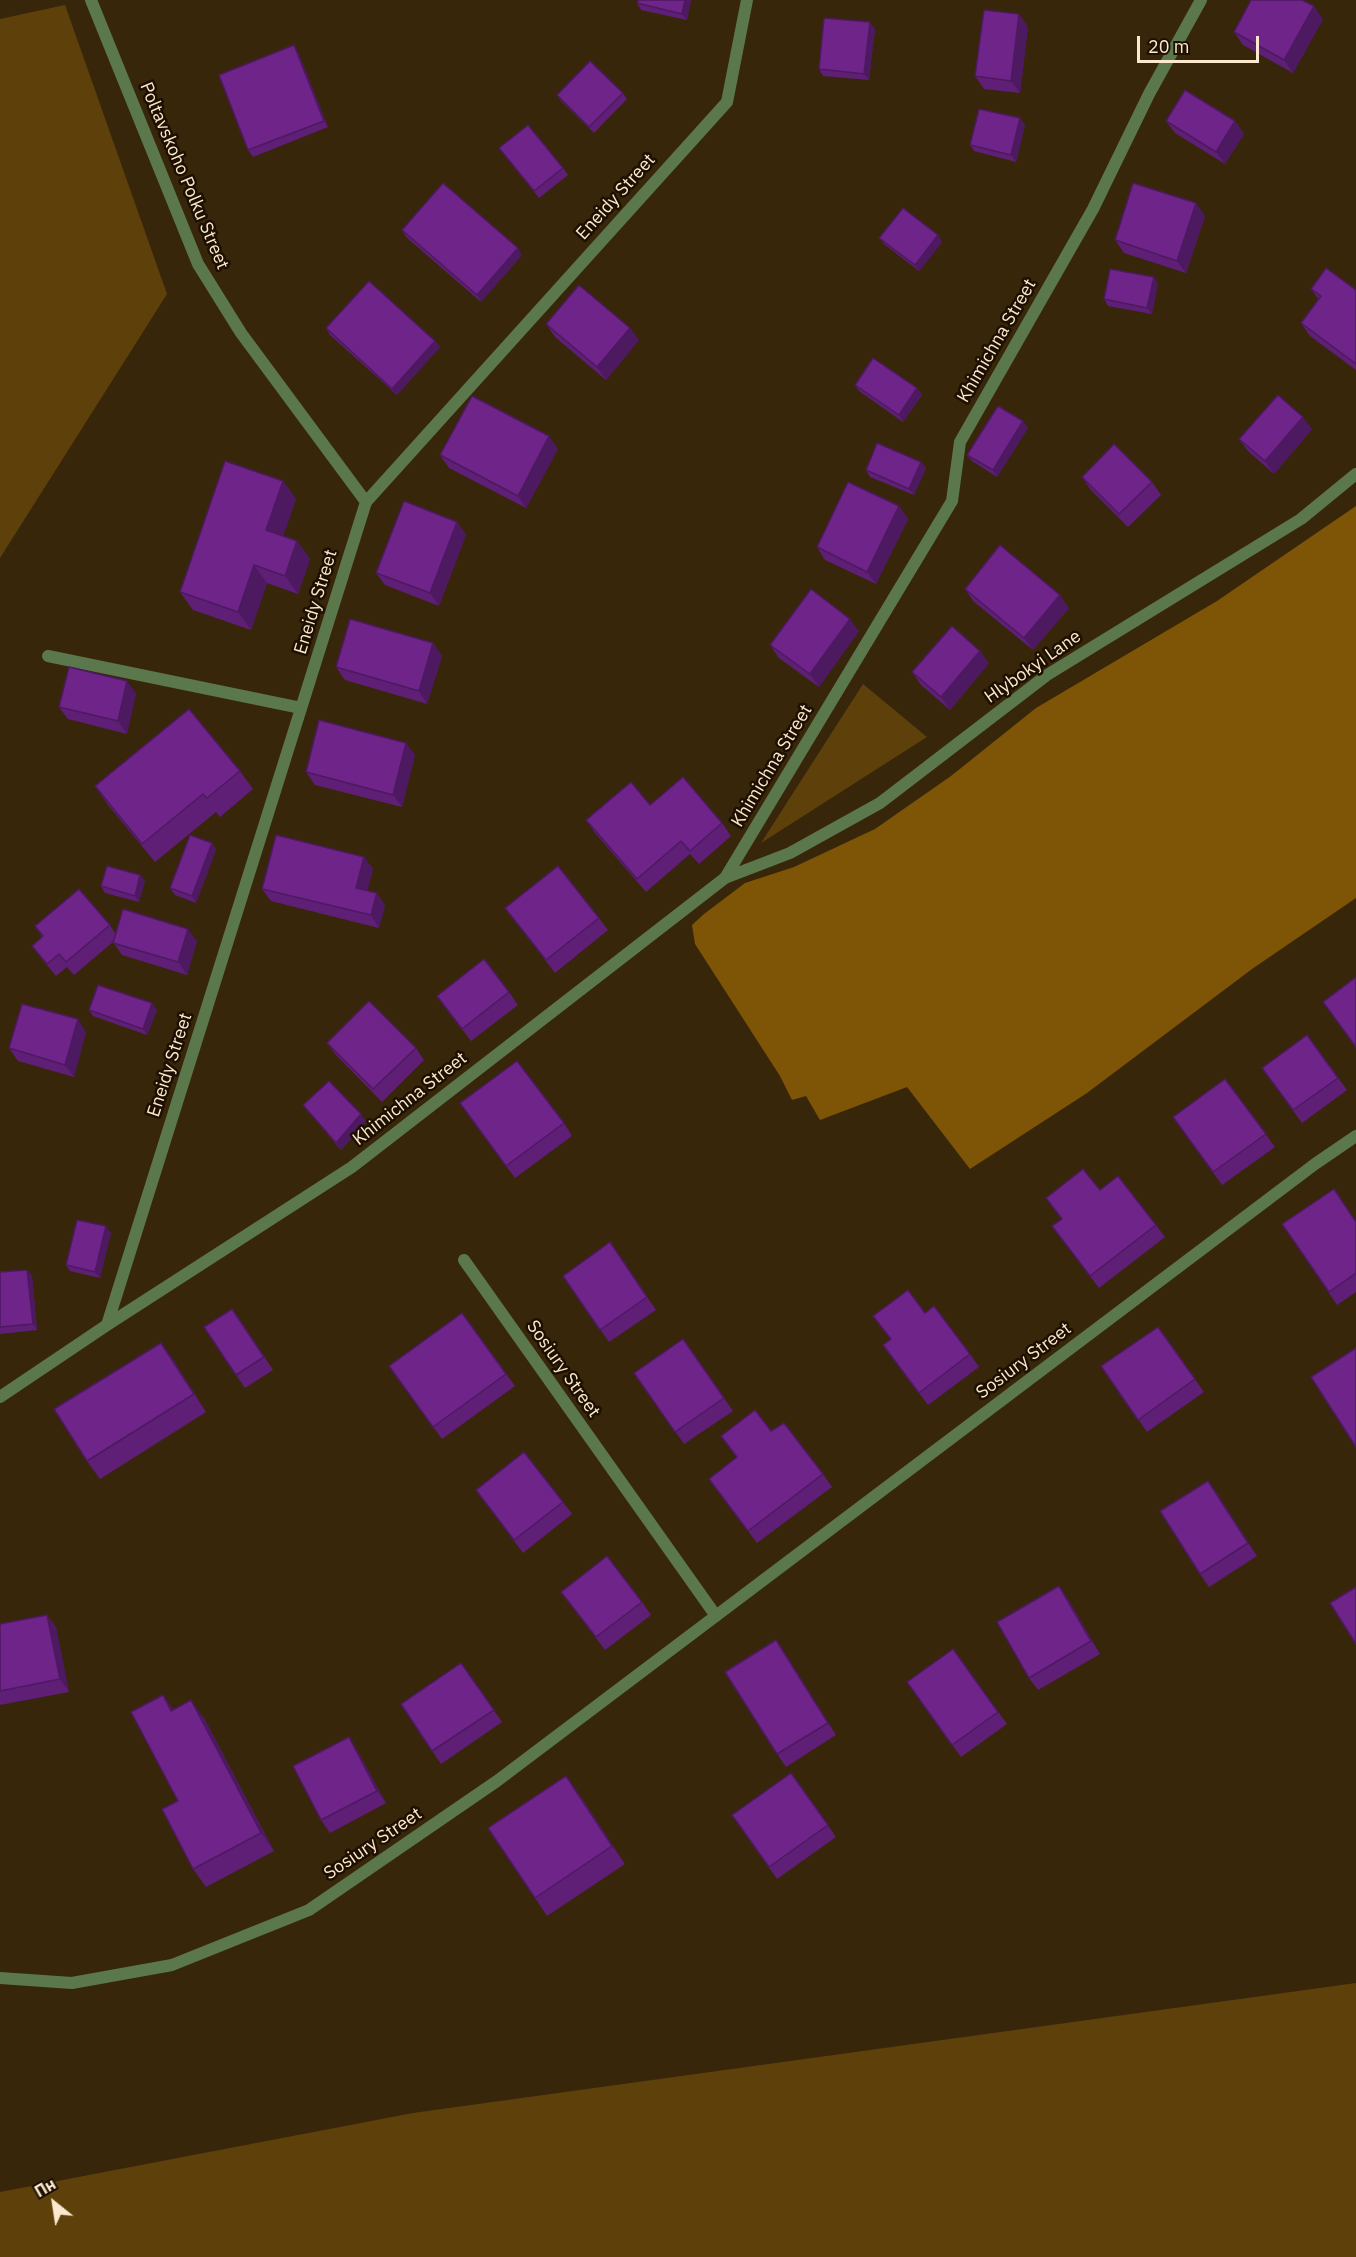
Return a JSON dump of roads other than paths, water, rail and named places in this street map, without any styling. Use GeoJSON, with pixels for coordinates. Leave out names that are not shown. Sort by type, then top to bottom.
{"type":"FeatureCollection","features":[{"type":"Feature","properties":{"kind":"street","name":"Poltavskoho Polku Street"},"geometry":{"type":"LineString","coordinates":[[91,0],[198,264],[240,333],[366,502]]}},
{"type":"Feature","properties":{"kind":"street","name":"Eneidy Street"},"geometry":{"type":"LineString","coordinates":[[107,1325],[366,502],[727,102],[747,0]]}},
{"type":"Feature","properties":{"kind":"street","name":"Khimichna Street"},"geometry":{"type":"LineString","coordinates":[[107,1325],[351,1167],[726,878],[952,501],[960,442],[1094,209],[1149,94],[1201,0]]}},
{"type":"Feature","properties":{"kind":"street","name":"Hlybokyi Lane"},"geometry":{"type":"LineString","coordinates":[[726,878],[789,854],[880,803],[1047,675],[1301,519],[1356,474]]}},
{"type":"Feature","properties":{"kind":"street"},"geometry":{"type":"LineString","coordinates":[[48,656],[301,708]]}},
{"type":"Feature","properties":{"kind":"street","name":"Sosiury Street"},"geometry":{"type":"LineString","coordinates":[[0,1978],[72,1983],[172,1965],[309,1910],[497,1781],[1315,1164],[1356,1136]]}},
{"type":"Feature","properties":{"kind":"street","name":"Sosiury Street"},"geometry":{"type":"LineString","coordinates":[[464,1260],[716,1616]]}},
{"type":"Feature","properties":{"kind":"street"},"geometry":{"type":"LineString","coordinates":[[0,1397],[107,1325]]}}]}
